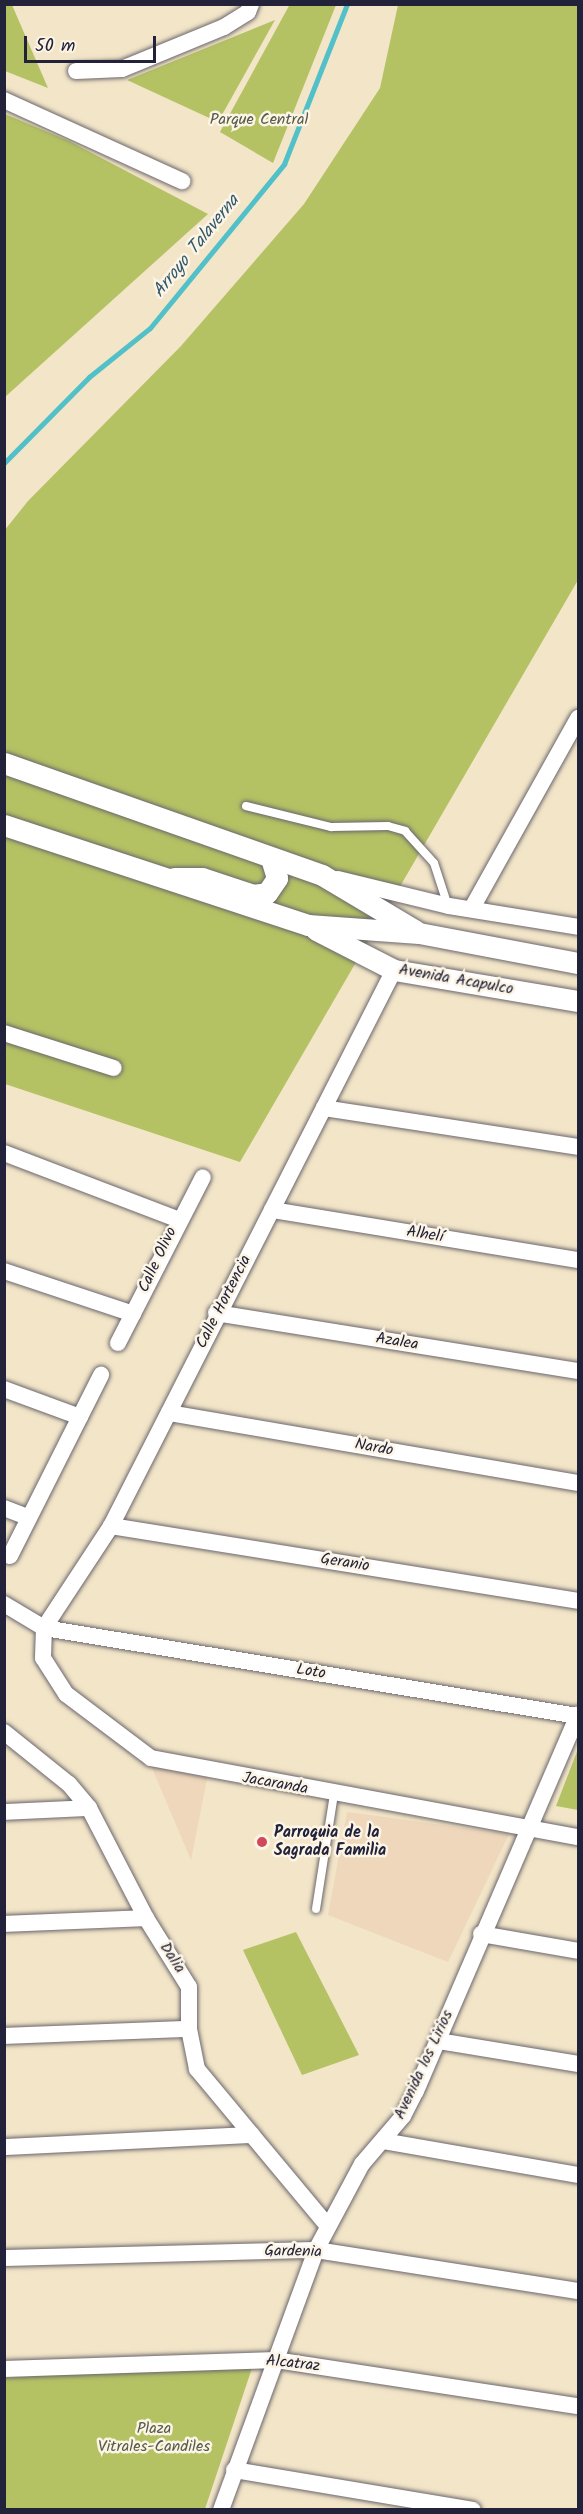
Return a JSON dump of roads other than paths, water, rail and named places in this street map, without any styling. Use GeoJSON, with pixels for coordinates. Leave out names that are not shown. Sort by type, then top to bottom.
{"type":"FeatureCollection","features":[{"type":"Feature","properties":{"kind":"street"},"geometry":{"type":"LineString","coordinates":[[76,71],[122,69],[224,27],[248,12],[251,4]]}},
{"type":"Feature","properties":{"kind":"street"},"geometry":{"type":"LineString","coordinates":[[4,99],[182,181]]}},
{"type":"Feature","properties":{"kind":"street"},"geometry":{"type":"LineString","coordinates":[[472,908],[579,718]]}},
{"type":"Feature","properties":{"kind":"street"},"geometry":{"type":"LineString","coordinates":[[4,764],[322,875],[448,906],[472,908],[579,927]]}},
{"type":"Feature","properties":{"kind":"street"},"geometry":{"type":"LineString","coordinates":[[4,825],[162,880],[308,925],[419,933],[579,963]]}},
{"type":"Feature","properties":{"kind":"street"},"geometry":{"type":"LineString","coordinates":[[162,880],[202,878],[253,895],[267,893],[277,878],[271,858]]}},
{"type":"Feature","properties":{"kind":"street"},"geometry":{"type":"LineString","coordinates":[[322,875],[419,933]]}},
{"type":"Feature","properties":{"kind":"street","name":"Avenida Acapulco"},"geometry":{"type":"LineString","coordinates":[[308,925],[394,970],[579,1000]]}},
{"type":"Feature","properties":{"kind":"street","name":"Calle Hortencia"},"geometry":{"type":"LineString","coordinates":[[44,1628],[111,1526],[169,1413],[216,1313],[272,1210],[394,970]]}},
{"type":"Feature","properties":{"kind":"street"},"geometry":{"type":"LineString","coordinates":[[4,1033],[114,1068]]}},
{"type":"Feature","properties":{"kind":"street"},"geometry":{"type":"LineString","coordinates":[[324,1108],[579,1147]]}},
{"type":"Feature","properties":{"kind":"street","name":"Calle Olivo"},"geometry":{"type":"LineString","coordinates":[[4,1153],[177,1219],[118,1343]]}},
{"type":"Feature","properties":{"kind":"street"},"geometry":{"type":"LineString","coordinates":[[177,1219],[203,1177]]}},
{"type":"Feature","properties":{"kind":"street","name":"Alhelí"},"geometry":{"type":"LineString","coordinates":[[272,1210],[579,1260]]}},
{"type":"Feature","properties":{"kind":"street"},"geometry":{"type":"LineString","coordinates":[[4,1271],[133,1314]]}},
{"type":"Feature","properties":{"kind":"street","name":"Azalea"},"geometry":{"type":"LineString","coordinates":[[216,1313],[579,1371]]}},
{"type":"Feature","properties":{"kind":"street"},"geometry":{"type":"LineString","coordinates":[[10,1556],[27,1517],[101,1375]]}},
{"type":"Feature","properties":{"kind":"street"},"geometry":{"type":"LineString","coordinates":[[4,1389],[80,1417]]}},
{"type":"Feature","properties":{"kind":"street","name":"Nardo"},"geometry":{"type":"LineString","coordinates":[[169,1413],[579,1483]]}},
{"type":"Feature","properties":{"kind":"street"},"geometry":{"type":"LineString","coordinates":[[4,1509],[27,1517]]}},
{"type":"Feature","properties":{"kind":"street","name":"Geranio"},"geometry":{"type":"LineString","coordinates":[[111,1526],[579,1601]]}},
{"type":"Feature","properties":{"kind":"street"},"geometry":{"type":"LineString","coordinates":[[4,1604],[44,1628]]}},
{"type":"Feature","properties":{"kind":"street","name":"Loto"},"geometry":{"type":"LineString","coordinates":[[44,1628],[578,1715]]}},
{"type":"Feature","properties":{"kind":"street","name":"Jacaranda"},"geometry":{"type":"LineString","coordinates":[[44,1628],[42,1649],[52,1679],[140,1752],[168,1764],[579,1837]]}},
{"type":"Feature","properties":{"kind":"street","name":"Avenida los Lirios"},"geometry":{"type":"LineString","coordinates":[[221,2510],[327,2225],[362,2164],[403,2116],[438,2041],[481,1934],[530,1828],[578,1715]]}},
{"type":"Feature","properties":{"kind":"street","name":"Dalia"},"geometry":{"type":"LineString","coordinates":[[4,1732],[69,1784],[89,1808],[146,1918],[189,1987],[189,2029],[197,2069],[327,2225]]}},
{"type":"Feature","properties":{"kind":"street"},"geometry":{"type":"LineString","coordinates":[[4,1812],[89,1808]]}},
{"type":"Feature","properties":{"kind":"street"},"geometry":{"type":"LineString","coordinates":[[4,1924],[146,1918]]}},
{"type":"Feature","properties":{"kind":"street"},"geometry":{"type":"LineString","coordinates":[[481,1934],[579,1951]]}},
{"type":"Feature","properties":{"kind":"street"},"geometry":{"type":"LineString","coordinates":[[4,2036],[189,2029]]}},
{"type":"Feature","properties":{"kind":"street"},"geometry":{"type":"LineString","coordinates":[[438,2041],[579,2064]]}},
{"type":"Feature","properties":{"kind":"street"},"geometry":{"type":"LineString","coordinates":[[4,2147],[252,2135]]}},
{"type":"Feature","properties":{"kind":"street"},"geometry":{"type":"LineString","coordinates":[[383,2141],[579,2175]]}},
{"type":"Feature","properties":{"kind":"street","name":"Gardenia"},"geometry":{"type":"LineString","coordinates":[[4,2258],[316,2250],[579,2291]]}},
{"type":"Feature","properties":{"kind":"street","name":"Alcatraz"},"geometry":{"type":"LineString","coordinates":[[4,2369],[276,2360],[579,2406]]}},
{"type":"Feature","properties":{"kind":"street"},"geometry":{"type":"LineString","coordinates":[[234,2470],[473,2510]]}},
{"type":"Feature","properties":{"kind":"lane"},"geometry":{"type":"LineString","coordinates":[[246,806],[332,827],[388,826],[405,831],[434,864],[448,906]]}},
{"type":"Feature","properties":{"kind":"lane"},"geometry":{"type":"LineString","coordinates":[[316,1909],[334,1794]]}},
{"type":"Feature","properties":{"kind":"waterway","name":"Arroyo Talaverna"},"geometry":{"type":"LineString","coordinates":[[4,463],[89,377],[150,328],[284,164],[347,4]]}},
{"type":"Feature","properties":{"kind":"place","name":"Parroquia de la Sagrada Familia"},"geometry":{"type":"Point","coordinates":[262,1842]}},
{"type":"Feature","properties":{"kind":"park label","name":"Parque Central"},"geometry":{"type":"Point","coordinates":[259,120]}},
{"type":"Feature","properties":{"kind":"park label","name":"Plaza Vitrales-Candiles"},"geometry":{"type":"Point","coordinates":[154,2438]}}]}
